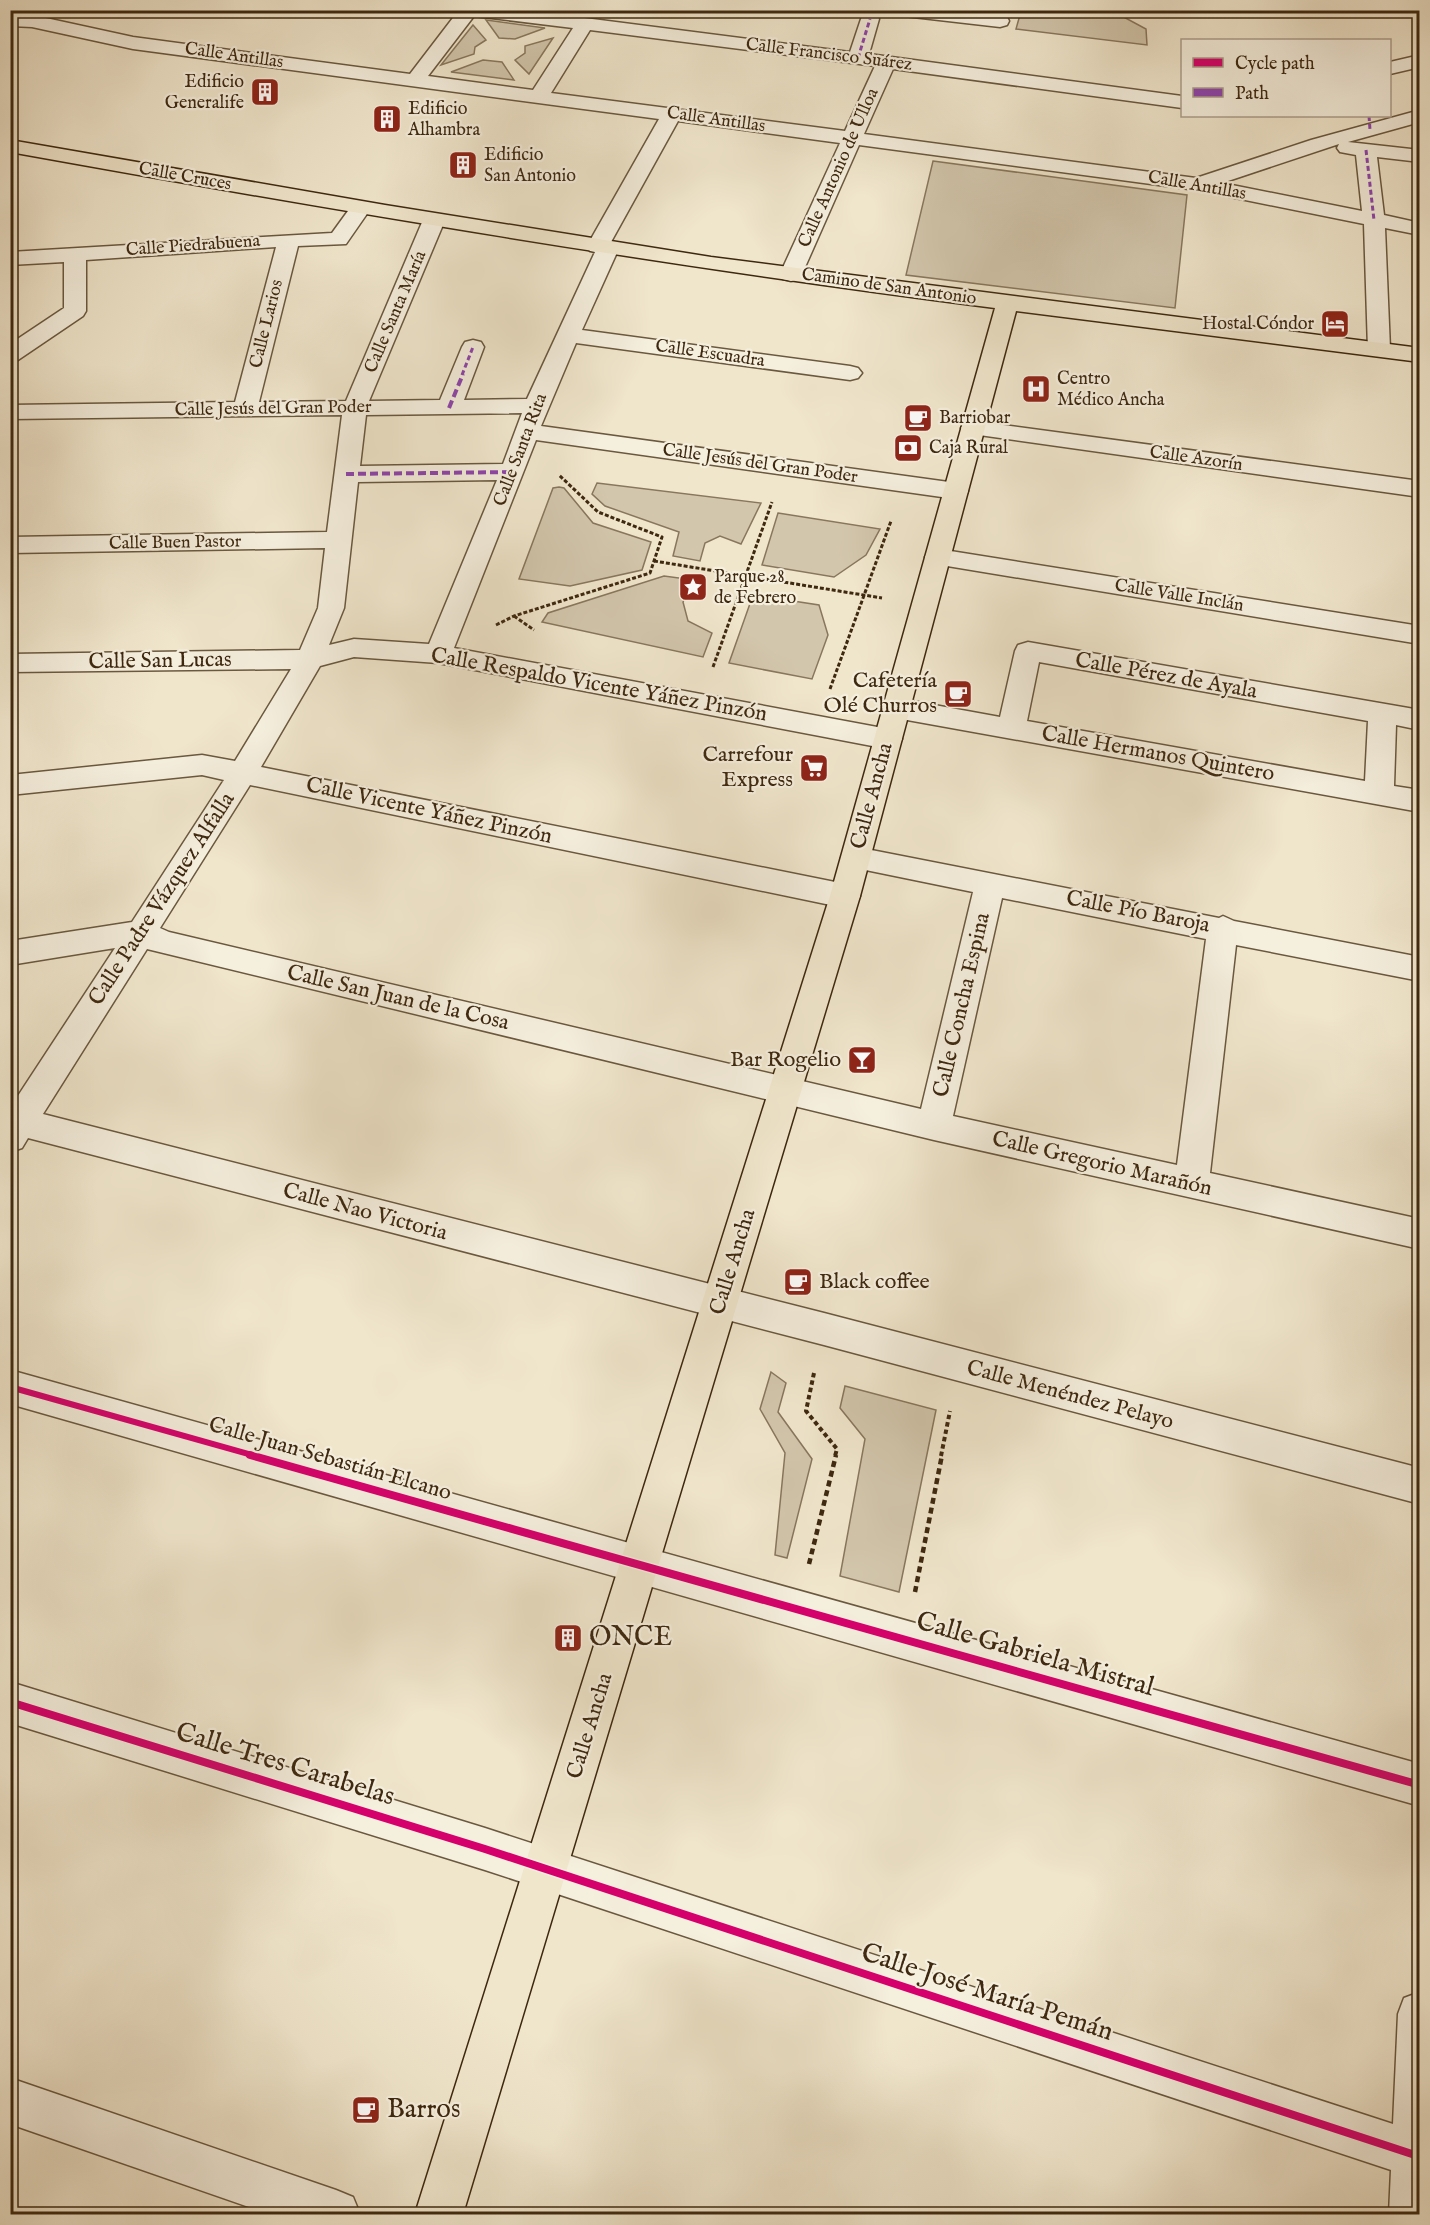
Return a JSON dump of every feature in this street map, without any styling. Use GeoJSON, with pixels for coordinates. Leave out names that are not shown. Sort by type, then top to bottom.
{"type":"FeatureCollection","features":[{"type":"Feature","properties":{"kind":"main road","name":"Calle Cruces"},"geometry":{"type":"LineString","coordinates":[[10,146],[360,208]]}},
{"type":"Feature","properties":{"kind":"main road","name":"Camino de San Antonio"},"geometry":{"type":"LineString","coordinates":[[360,208],[791,274],[1419,355]]}},
{"type":"Feature","properties":{"kind":"main road","name":"Calle Ancha"},"geometry":{"type":"LineString","coordinates":[[439,2214],[845,896],[1007,303]]}},
{"type":"Feature","properties":{"kind":"street"},"geometry":{"type":"LineString","coordinates":[[415,80],[469,10]]}},
{"type":"Feature","properties":{"kind":"street","name":"Calle Francisco Suárez"},"geometry":{"type":"LineString","coordinates":[[474,10],[858,58],[1181,102]]}},
{"type":"Feature","properties":{"kind":"street"},"geometry":{"type":"LineString","coordinates":[[904,10],[1000,21]]}},
{"type":"Feature","properties":{"kind":"street"},"geometry":{"type":"LineString","coordinates":[[858,58],[870,19]]}},
{"type":"Feature","properties":{"kind":"street","name":"Calle Antillas"},"geometry":{"type":"LineString","coordinates":[[10,20],[32,21],[133,43],[1196,184],[1419,228]]}},
{"type":"Feature","properties":{"kind":"street"},"geometry":{"type":"LineString","coordinates":[[538,97],[584,25]]}},
{"type":"Feature","properties":{"kind":"street"},"geometry":{"type":"LineString","coordinates":[[1391,68],[1419,61]]}},
{"type":"Feature","properties":{"kind":"street","name":"Calle Antonio de Ulloa"},"geometry":{"type":"LineString","coordinates":[[791,274],[886,62]]}},
{"type":"Feature","properties":{"kind":"street","name":"Calle Santa Rita"},"geometry":{"type":"LineString","coordinates":[[438,654],[513,472],[536,406],[570,335],[603,247],[672,114]]}},
{"type":"Feature","properties":{"kind":"street"},"geometry":{"type":"LineString","coordinates":[[1196,184],[1318,144],[1419,116]]}},
{"type":"Feature","properties":{"kind":"street"},"geometry":{"type":"LineString","coordinates":[[1368,132],[1419,156]]}},
{"type":"Feature","properties":{"kind":"street"},"geometry":{"type":"LineString","coordinates":[[1368,132],[1379,350]]}},
{"type":"Feature","properties":{"kind":"street","name":"Calle Piedrabuena"},"geometry":{"type":"LineString","coordinates":[[10,259],[289,240],[338,239],[360,208]]}},
{"type":"Feature","properties":{"kind":"street","name":"Calle Santa María"},"geometry":{"type":"LineString","coordinates":[[310,659],[331,608],[355,407],[435,220]]}},
{"type":"Feature","properties":{"kind":"street","name":"Calle Larios"},"geometry":{"type":"LineString","coordinates":[[245,409],[289,240]]}},
{"type":"Feature","properties":{"kind":"street"},"geometry":{"type":"LineString","coordinates":[[10,355],[75,311],[75,254]]}},
{"type":"Feature","properties":{"kind":"street","name":"Calle Escuadra"},"geometry":{"type":"LineString","coordinates":[[570,335],[850,373]]}},
{"type":"Feature","properties":{"kind":"street"},"geometry":{"type":"LineString","coordinates":[[449,408],[473,347]]}},
{"type":"Feature","properties":{"kind":"street","name":"Calle Jesús del Gran Poder"},"geometry":{"type":"LineString","coordinates":[[10,412],[536,406]]}},
{"type":"Feature","properties":{"kind":"street","name":"Calle Azorín"},"geometry":{"type":"LineString","coordinates":[[973,428],[1419,489]]}},
{"type":"Feature","properties":{"kind":"street","name":"Calle Jesús del Gran Poder"},"geometry":{"type":"LineString","coordinates":[[528,432],[956,491]]}},
{"type":"Feature","properties":{"kind":"street"},"geometry":{"type":"LineString","coordinates":[[346,474],[513,472]]}},
{"type":"Feature","properties":{"kind":"street","name":"Calle Buen Pastor"},"geometry":{"type":"LineString","coordinates":[[10,545],[340,540]]}},
{"type":"Feature","properties":{"kind":"street","name":"Calle Valle Inclán"},"geometry":{"type":"LineString","coordinates":[[938,557],[1419,635]]}},
{"type":"Feature","properties":{"kind":"street","name":"Calle Respaldo Vicente Yáñez Pinzón"},"geometry":{"type":"LineString","coordinates":[[310,659],[354,648],[438,654],[892,723]]}},
{"type":"Feature","properties":{"kind":"street","name":"Calle Pérez de Ayala"},"geometry":{"type":"LineString","coordinates":[[1011,729],[1028,651],[1419,720]]}},
{"type":"Feature","properties":{"kind":"street","name":"Calle San Lucas"},"geometry":{"type":"LineString","coordinates":[[10,663],[310,659]]}},
{"type":"Feature","properties":{"kind":"street","name":"Calle Padre Vázquez Alfalla"},"geometry":{"type":"LineString","coordinates":[[14,1127],[243,772],[310,659]]}},
{"type":"Feature","properties":{"kind":"street"},"geometry":{"type":"LineString","coordinates":[[1379,794],[1382,714]]}},
{"type":"Feature","properties":{"kind":"street","name":"Calle Hermanos Quintero"},"geometry":{"type":"LineString","coordinates":[[892,723],[1011,729],[1419,801]]}},
{"type":"Feature","properties":{"kind":"street","name":"Calle Vicente Yáñez Pinzón"},"geometry":{"type":"LineString","coordinates":[[10,785],[202,765],[845,896]]}},
{"type":"Feature","properties":{"kind":"street","name":"Calle Pío Baroja"},"geometry":{"type":"LineString","coordinates":[[856,858],[1223,928],[1419,969]]}},
{"type":"Feature","properties":{"kind":"street","name":"Calle Concha Espina"},"geometry":{"type":"LineString","coordinates":[[934,1126],[990,884]]}},
{"type":"Feature","properties":{"kind":"street"},"geometry":{"type":"LineString","coordinates":[[1192,1184],[1223,928]]}},
{"type":"Feature","properties":{"kind":"street"},"geometry":{"type":"LineString","coordinates":[[10,953],[141,932]]}},
{"type":"Feature","properties":{"kind":"street","name":"Calle San Juan de la Cosa"},"geometry":{"type":"LineString","coordinates":[[141,932],[162,942],[785,1091]]}},
{"type":"Feature","properties":{"kind":"street","name":"Calle Gregorio Marañón"},"geometry":{"type":"LineString","coordinates":[[785,1091],[1419,1234]]}},
{"type":"Feature","properties":{"kind":"street","name":"Calle Nao Victoria"},"geometry":{"type":"LineString","coordinates":[[14,1127],[720,1304]]}},
{"type":"Feature","properties":{"kind":"street","name":"Calle Menéndez Pelayo"},"geometry":{"type":"LineString","coordinates":[[720,1304],[824,1329],[1419,1485]]}},
{"type":"Feature","properties":{"kind":"street","name":"Calle Juan Sebastián Elcano"},"geometry":{"type":"LineString","coordinates":[[10,1387],[640,1565]]}},
{"type":"Feature","properties":{"kind":"street","name":"Calle Gabriela Mistral"},"geometry":{"type":"LineString","coordinates":[[640,1565],[1419,1785]]}},
{"type":"Feature","properties":{"kind":"street","name":"Calle Tres Carabelas"},"geometry":{"type":"LineString","coordinates":[[10,1702],[546,1870]]}},
{"type":"Feature","properties":{"kind":"street","name":"Calle José María Pemán"},"geometry":{"type":"LineString","coordinates":[[546,1870],[1415,2156]]}},
{"type":"Feature","properties":{"kind":"street"},"geometry":{"type":"LineString","coordinates":[[1413,2214],[1419,2014]]}},
{"type":"Feature","properties":{"kind":"street"},"geometry":{"type":"LineString","coordinates":[[10,2101],[336,2214]]}},
{"type":"Feature","properties":{"kind":"path"},"geometry":{"type":"LineString","coordinates":[[438,654],[514,616],[650,573],[662,537],[598,512],[547,464],[556,442],[528,432]]}},
{"type":"Feature","properties":{"kind":"path"},"geometry":{"type":"LineString","coordinates":[[712,668],[774,496]]}},
{"type":"Feature","properties":{"kind":"path"},"geometry":{"type":"LineString","coordinates":[[830,691],[894,512]]}},
{"type":"Feature","properties":{"kind":"path"},"geometry":{"type":"LineString","coordinates":[[654,561],[885,599]]}},
{"type":"Feature","properties":{"kind":"path"},"geometry":{"type":"LineString","coordinates":[[798,1611],[837,1449],[806,1411],[824,1329]]}},
{"type":"Feature","properties":{"kind":"path"},"geometry":{"type":"LineString","coordinates":[[905,1641],[959,1366]]}},
{"type":"Feature","properties":{"kind":"shaded area"},"geometry":{"type":"Polygon","coordinates":[[[1021,11],[1078,11],[1120,15],[1146,29],[1147,45],[1016,29],[1021,11]]]}},
{"type":"Feature","properties":{"kind":"shaded area"},"geometry":{"type":"Polygon","coordinates":[[[486,20],[545,28],[515,39],[499,38],[486,20]]]}},
{"type":"Feature","properties":{"kind":"shaded area"},"geometry":{"type":"Polygon","coordinates":[[[473,25],[486,40],[475,47],[474,54],[441,65],[473,25]]]}},
{"type":"Feature","properties":{"kind":"shaded area"},"geometry":{"type":"Polygon","coordinates":[[[553,38],[529,74],[515,60],[525,53],[525,46],[553,38]]]}},
{"type":"Feature","properties":{"kind":"shaded area"},"geometry":{"type":"Polygon","coordinates":[[[483,60],[502,62],[514,80],[451,72],[483,60]]]}},
{"type":"Feature","properties":{"kind":"shaded area"},"geometry":{"type":"Polygon","coordinates":[[[933,161],[1187,195],[1175,308],[906,275],[933,161]]]}},
{"type":"Feature","properties":{"kind":"shaded area"},"geometry":{"type":"Polygon","coordinates":[[[597,483],[761,503],[741,544],[720,536],[705,543],[700,561],[673,556],[679,532],[605,506],[592,494],[597,483]]]}},
{"type":"Feature","properties":{"kind":"shaded area"},"geometry":{"type":"Polygon","coordinates":[[[553,488],[564,488],[593,523],[651,542],[642,570],[570,586],[519,579],[553,488]]]}},
{"type":"Feature","properties":{"kind":"shaded area"},"geometry":{"type":"Polygon","coordinates":[[[778,513],[880,529],[866,555],[834,577],[762,565],[778,513]]]}},
{"type":"Feature","properties":{"kind":"shaded area"},"geometry":{"type":"Polygon","coordinates":[[[664,576],[694,580],[683,602],[688,621],[712,633],[703,657],[542,622],[548,613],[664,576]]]}},
{"type":"Feature","properties":{"kind":"shaded area"},"geometry":{"type":"Polygon","coordinates":[[[753,595],[819,605],[828,635],[812,679],[729,663],[753,595]]]}},
{"type":"Feature","properties":{"kind":"shaded area"},"geometry":{"type":"Polygon","coordinates":[[[771,1372],[786,1383],[778,1412],[812,1459],[787,1558],[775,1555],[785,1453],[760,1409],[771,1372]]]}},
{"type":"Feature","properties":{"kind":"shaded area"},"geometry":{"type":"Polygon","coordinates":[[[845,1386],[936,1410],[899,1592],[840,1576],[865,1439],[840,1408],[845,1386]]]}},
{"type":"Feature","properties":{"kind":"marked path"},"geometry":{"type":"LineString","coordinates":[[858,58],[870,19]]}},
{"type":"Feature","properties":{"kind":"marked path"},"geometry":{"type":"LineString","coordinates":[[1369,117],[1370,130]]}},
{"type":"Feature","properties":{"kind":"marked path"},"geometry":{"type":"LineString","coordinates":[[1366,150],[1374,220]]}},
{"type":"Feature","properties":{"kind":"marked path"},"geometry":{"type":"LineString","coordinates":[[449,408],[473,347]]}},
{"type":"Feature","properties":{"kind":"marked path"},"geometry":{"type":"LineString","coordinates":[[346,474],[513,472]]}},
{"type":"Feature","properties":{"kind":"cycle path"},"geometry":{"type":"LineString","coordinates":[[10,1387],[1420,1785]]}},
{"type":"Feature","properties":{"kind":"cycle path"},"geometry":{"type":"LineString","coordinates":[[10,1702],[485,1849],[1415,2155]]}},
{"type":"Feature","properties":{"kind":"place","name":"Edificio Generalife"},"geometry":{"type":"Point","coordinates":[265,92]}},
{"type":"Feature","properties":{"kind":"place","name":"Edificio Alhambra"},"geometry":{"type":"Point","coordinates":[387,119]}},
{"type":"Feature","properties":{"kind":"place","name":"Edificio San Antonio"},"geometry":{"type":"Point","coordinates":[463,165]}},
{"type":"Feature","properties":{"kind":"place","name":"Hostal Cóndor"},"geometry":{"type":"Point","coordinates":[1335,324]}},
{"type":"Feature","properties":{"kind":"place","name":"Centro Médico Ancha"},"geometry":{"type":"Point","coordinates":[1036,389]}},
{"type":"Feature","properties":{"kind":"place","name":"Barriobar"},"geometry":{"type":"Point","coordinates":[918,418]}},
{"type":"Feature","properties":{"kind":"place","name":"Caja Rural"},"geometry":{"type":"Point","coordinates":[908,448]}},
{"type":"Feature","properties":{"kind":"place","name":"Parque 28 de Febrero"},"geometry":{"type":"Point","coordinates":[693,587]}},
{"type":"Feature","properties":{"kind":"place","name":"Cafetería Olé Churros"},"geometry":{"type":"Point","coordinates":[958,694]}},
{"type":"Feature","properties":{"kind":"place","name":"Carrefour Express"},"geometry":{"type":"Point","coordinates":[814,768]}},
{"type":"Feature","properties":{"kind":"place","name":"Bar Rogelio"},"geometry":{"type":"Point","coordinates":[862,1060]}},
{"type":"Feature","properties":{"kind":"place","name":"Black coffee"},"geometry":{"type":"Point","coordinates":[798,1282]}},
{"type":"Feature","properties":{"kind":"place","name":"ONCE"},"geometry":{"type":"Point","coordinates":[568,1638]}},
{"type":"Feature","properties":{"kind":"place","name":"Barros"},"geometry":{"type":"Point","coordinates":[366,2110]}}]}
